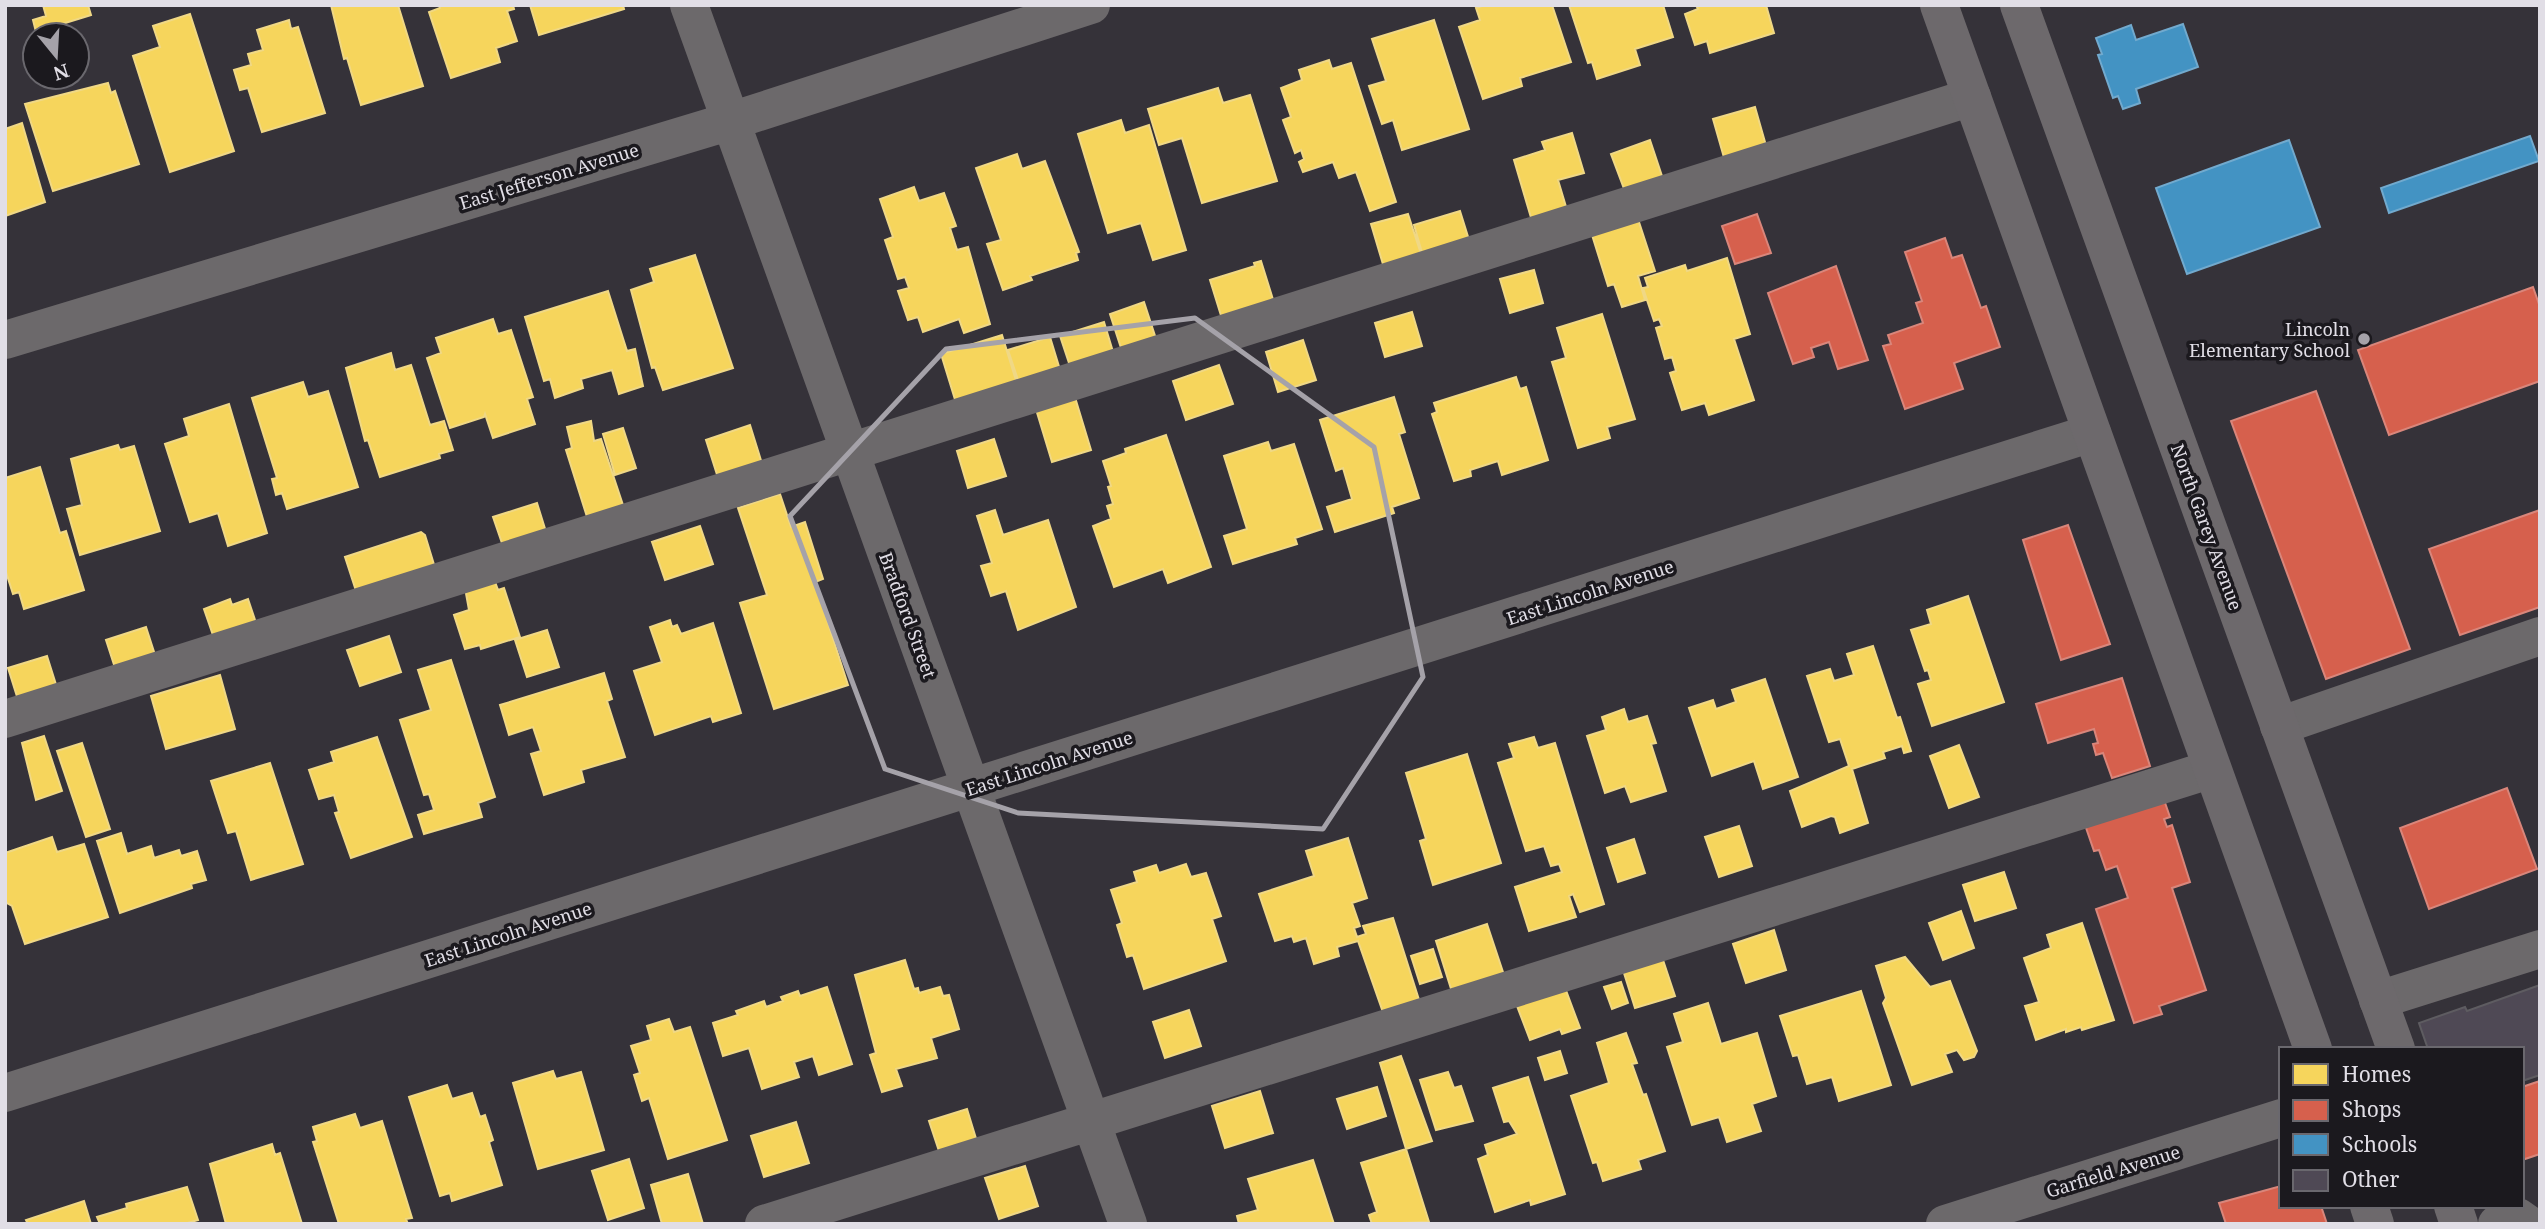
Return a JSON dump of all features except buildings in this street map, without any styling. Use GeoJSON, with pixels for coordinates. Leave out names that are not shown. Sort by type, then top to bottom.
{"type":"FeatureCollection","features":[{"type":"Feature","properties":{"kind":"main road"},"geometry":{"type":"LineString","coordinates":[[1940,5],[2312,1047]]}},
{"type":"Feature","properties":{"kind":"main road","name":"North Garey Avenue"},"geometry":{"type":"LineString","coordinates":[[2019,5],[2395,1047]]}},
{"type":"Feature","properties":{"kind":"street","name":"Bradford Street"},"geometry":{"type":"LineString","coordinates":[[689,5],[1128,1224]]}},
{"type":"Feature","properties":{"kind":"street","name":"East Jefferson Avenue"},"geometry":{"type":"LineString","coordinates":[[5,340],[731,121],[1091,5]]}},
{"type":"Feature","properties":{"kind":"street"},"geometry":{"type":"LineString","coordinates":[[5,719],[1972,96]]}},
{"type":"Feature","properties":{"kind":"street","name":"East Lincoln Avenue"},"geometry":{"type":"LineString","coordinates":[[5,1093],[2092,433]]}},
{"type":"Feature","properties":{"kind":"street"},"geometry":{"type":"LineString","coordinates":[[2279,726],[2540,636]]}},
{"type":"Feature","properties":{"kind":"street"},"geometry":{"type":"LineString","coordinates":[[765,1224],[2213,769]]}},
{"type":"Feature","properties":{"kind":"street"},"geometry":{"type":"LineString","coordinates":[[2378,1000],[2540,949]]}},
{"type":"Feature","properties":{"kind":"street","name":"Garfield Avenue"},"geometry":{"type":"LineString","coordinates":[[1945,1224],[2279,1119]]}},
{"type":"Feature","properties":{"kind":"street"},"geometry":{"type":"LineString","coordinates":[[2497,1224],[2518,1217],[2528,1224]]}},
{"type":"Feature","properties":{"kind":"highlighted area"},"geometry":{"type":"Polygon","coordinates":[[[1195,318],[1374,447],[1423,677],[1323,829],[1018,813],[885,769],[790,516],[946,349],[1195,318]]]}},
{"type":"Feature","properties":{"kind":"place","name":"Lincoln Elementary School"},"geometry":{"type":"Point","coordinates":[2364,339]}}]}
